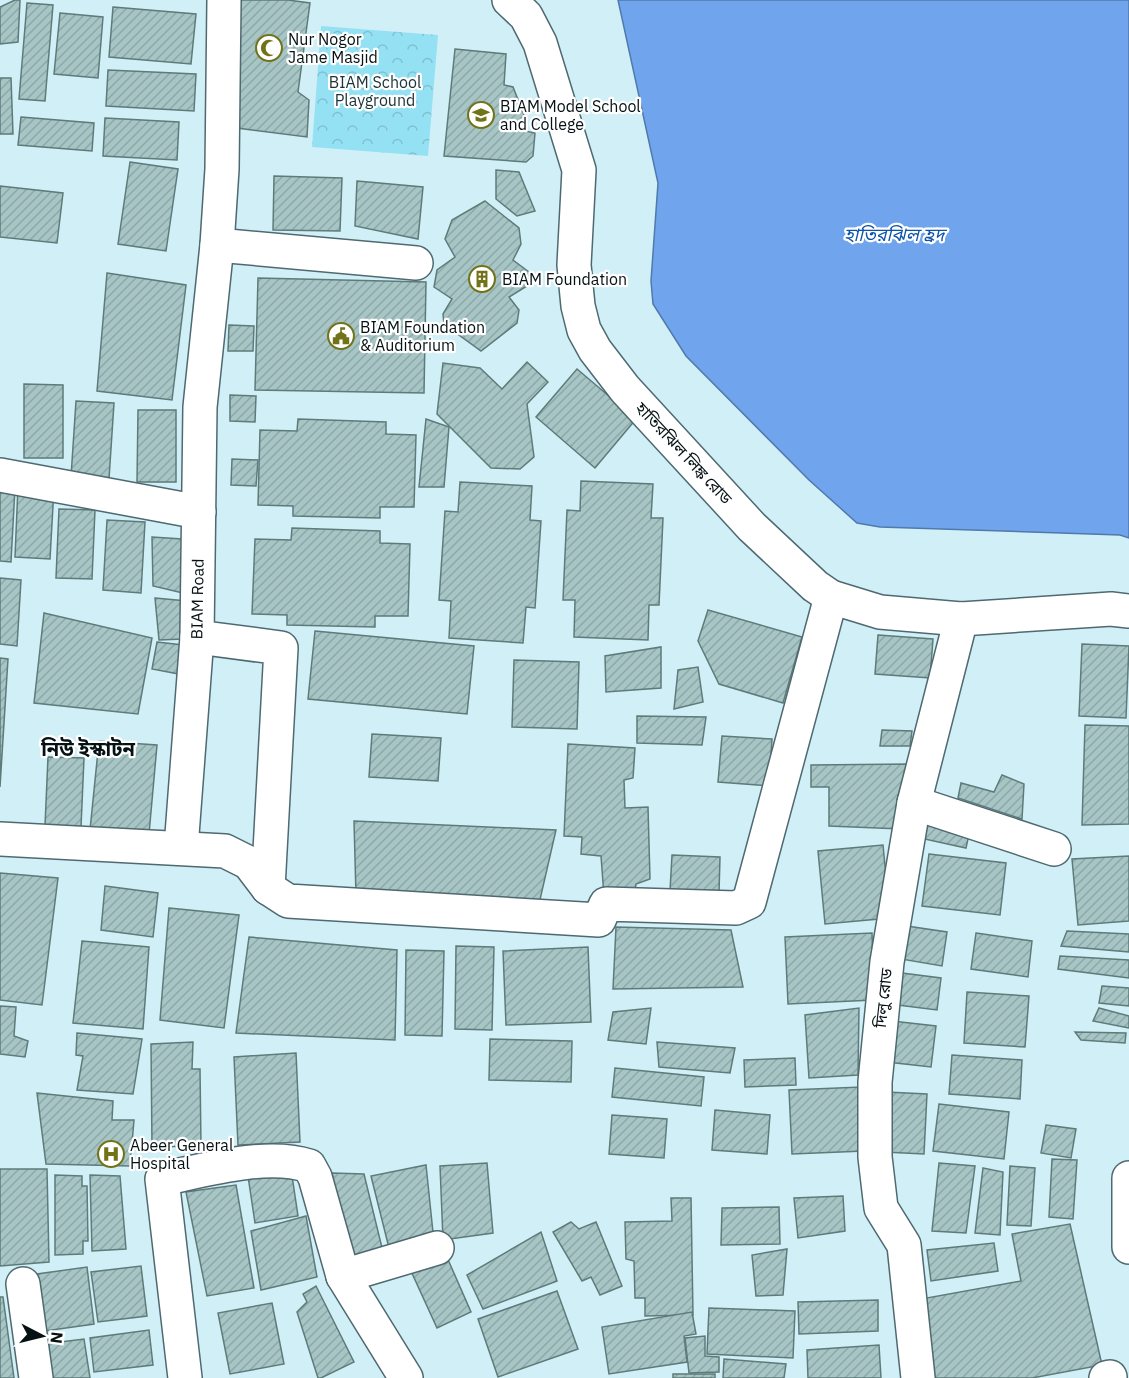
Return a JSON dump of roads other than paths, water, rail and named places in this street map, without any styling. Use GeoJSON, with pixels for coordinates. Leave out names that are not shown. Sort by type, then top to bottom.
{"type":"FeatureCollection","features":[{"type":"Feature","properties":{"kind":"street","name":"BIAM Road"},"geometry":{"type":"LineString","coordinates":[[181,848],[197,637],[200,407],[217,245],[222,169],[224,0]]}},
{"type":"Feature","properties":{"kind":"street","name":"হাতিরঝিল লিঙ্ক রোড"},"geometry":{"type":"LineString","coordinates":[[509,0],[526,16],[540,43],[579,170],[574,265],[578,306],[584,330],[595,350],[625,389],[752,527],[814,586],[831,597],[880,612],[961,619],[1111,609],[1129,611]]}},
{"type":"Feature","properties":{"kind":"street"},"geometry":{"type":"LineString","coordinates":[[217,245],[416,263]]}},
{"type":"Feature","properties":{"kind":"street"},"geometry":{"type":"LineString","coordinates":[[0,475],[199,512]]}},
{"type":"Feature","properties":{"kind":"street"},"geometry":{"type":"LineString","coordinates":[[0,839],[225,851],[249,863],[268,888],[288,901],[599,920],[606,904],[735,908],[749,902],[831,597]]}},
{"type":"Feature","properties":{"kind":"street","name":"দিলু রোড"},"geometry":{"type":"LineString","coordinates":[[918,1378],[904,1245],[880,1208],[875,1157],[875,1082],[887,962],[914,803],[961,619]]}},
{"type":"Feature","properties":{"kind":"street"},"geometry":{"type":"LineString","coordinates":[[197,637],[281,648],[268,888]]}},
{"type":"Feature","properties":{"kind":"street"},"geometry":{"type":"LineString","coordinates":[[914,803],[1054,849]]}},
{"type":"Feature","properties":{"kind":"street"},"geometry":{"type":"LineString","coordinates":[[185,1378],[162,1179],[235,1164],[296,1161],[309,1166],[325,1206],[344,1276],[406,1378]]}},
{"type":"Feature","properties":{"kind":"street"},"geometry":{"type":"LineString","coordinates":[[1129,1178],[1129,1247]]}},
{"type":"Feature","properties":{"kind":"street"},"geometry":{"type":"LineString","coordinates":[[344,1276],[437,1248]]}},
{"type":"Feature","properties":{"kind":"street"},"geometry":{"type":"LineString","coordinates":[[23,1284],[36,1378]]}},
{"type":"Feature","properties":{"kind":"water","name":"হাতিরঝিল হ্রদ"},"geometry":{"type":"Polygon","coordinates":[[[618,0],[1129,0],[1129,538],[1120,535],[880,527],[857,523],[809,480],[686,356],[653,304],[651,281],[658,183],[618,0]]]}},
{"type":"Feature","properties":{"kind":"place","name":"Nur Nogor Jame Masjid"},"geometry":{"type":"Point","coordinates":[269,48]}},
{"type":"Feature","properties":{"kind":"place","name":"BIAM Model School and College"},"geometry":{"type":"Point","coordinates":[481,115]}},
{"type":"Feature","properties":{"kind":"place","name":"BIAM Foundation"},"geometry":{"type":"Point","coordinates":[482,279]}},
{"type":"Feature","properties":{"kind":"place","name":"BIAM Foundation & Auditorium"},"geometry":{"type":"Point","coordinates":[341,336]}},
{"type":"Feature","properties":{"kind":"place","name":"Abeer General Hospital"},"geometry":{"type":"Point","coordinates":[111,1154]}},
{"type":"Feature","properties":{"kind":"district","name":"নিউ ইস্কাটন"},"geometry":{"type":"Point","coordinates":[88,748]}},
{"type":"Feature","properties":{"kind":"park label","name":"BIAM School Playground"},"geometry":{"type":"Point","coordinates":[375,91]}}]}
